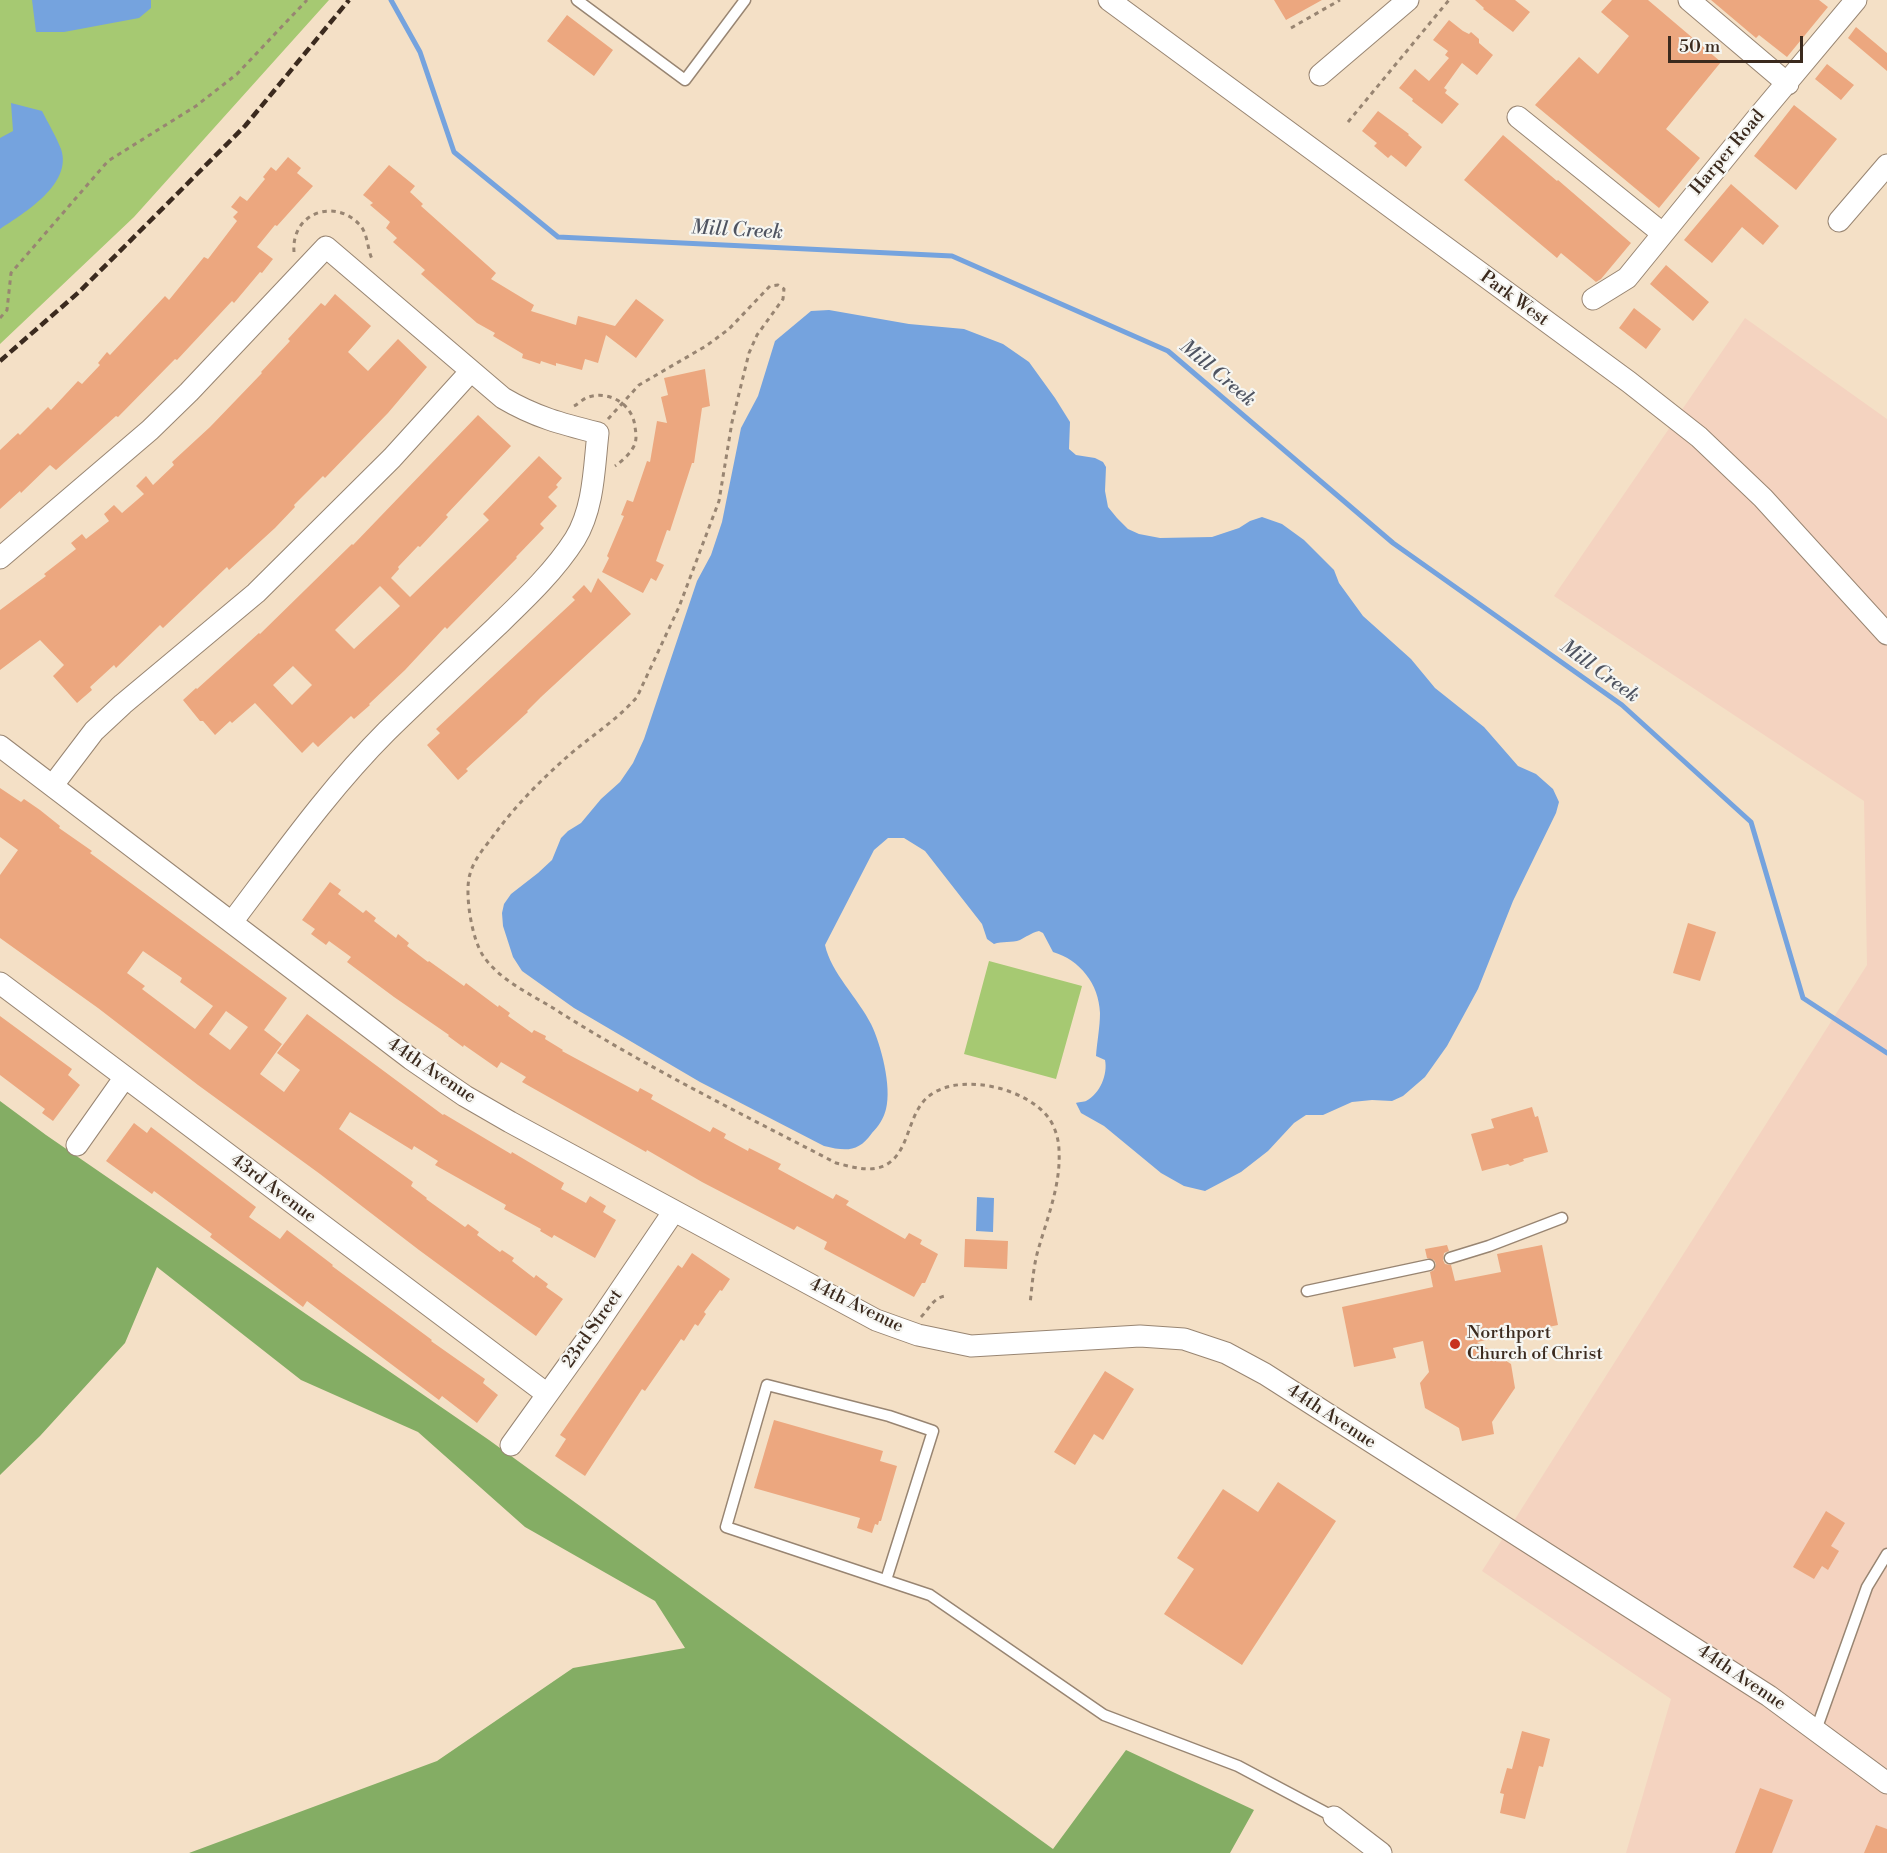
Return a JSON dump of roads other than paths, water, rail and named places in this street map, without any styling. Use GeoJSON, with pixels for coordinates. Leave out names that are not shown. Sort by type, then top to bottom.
{"type":"FeatureCollection","features":[{"type":"Feature","properties":{"kind":"street","name":"Park West"},"geometry":{"type":"LineString","coordinates":[[1109,0],[1219,79],[1699,436],[1763,498],[1887,634]]}},
{"type":"Feature","properties":{"kind":"street"},"geometry":{"type":"LineString","coordinates":[[1320,75],[1408,0]]}},
{"type":"Feature","properties":{"kind":"street"},"geometry":{"type":"LineString","coordinates":[[1689,0],[1788,84]]}},
{"type":"Feature","properties":{"kind":"street","name":"Harper Road"},"geometry":{"type":"LineString","coordinates":[[1593,298],[1627,278],[1857,0]]}},
{"type":"Feature","properties":{"kind":"street"},"geometry":{"type":"LineString","coordinates":[[1518,117],[1662,233]]}},
{"type":"Feature","properties":{"kind":"street"},"geometry":{"type":"LineString","coordinates":[[1839,221],[1887,165]]}},
{"type":"Feature","properties":{"kind":"street"},"geometry":{"type":"LineString","coordinates":[[0,558],[174,407],[326,247],[503,398],[526,412],[552,422],[598,433],[593,483],[587,512],[576,537],[556,564],[516,608],[350,769],[316,810],[232,922]]}},
{"type":"Feature","properties":{"kind":"street"},"geometry":{"type":"LineString","coordinates":[[53,785],[94,731],[264,585],[392,458],[471,371]]}},
{"type":"Feature","properties":{"kind":"street","name":"44th Avenue"},"geometry":{"type":"LineString","coordinates":[[0,746],[402,1053],[465,1096],[674,1211],[866,1315],[897,1329],[918,1335],[971,1346],[1151,1336],[1184,1339],[1226,1353],[1265,1374],[1769,1696],[1887,1783]]}},
{"type":"Feature","properties":{"kind":"street","name":"43rd Avenue"},"geometry":{"type":"LineString","coordinates":[[0,983],[547,1394]]}},
{"type":"Feature","properties":{"kind":"street"},"geometry":{"type":"LineString","coordinates":[[77,1145],[126,1077]]}},
{"type":"Feature","properties":{"kind":"street","name":"23rd Street"},"geometry":{"type":"LineString","coordinates":[[511,1445],[590,1335],[674,1211]]}},
{"type":"Feature","properties":{"kind":"street"},"geometry":{"type":"LineString","coordinates":[[1334,1817],[1381,1853]]}},
{"type":"Feature","properties":{"kind":"lane"},"geometry":{"type":"LineString","coordinates":[[577,0],[686,80],[745,0]]}},
{"type":"Feature","properties":{"kind":"lane"},"geometry":{"type":"LineString","coordinates":[[1450,1258],[1489,1246],[1562,1218]]}},
{"type":"Feature","properties":{"kind":"lane"},"geometry":{"type":"LineString","coordinates":[[1307,1291],[1429,1265]]}},
{"type":"Feature","properties":{"kind":"lane"},"geometry":{"type":"LineString","coordinates":[[886,1580],[933,1431],[889,1416],[766,1385],[726,1527],[930,1595],[1104,1715],[1238,1766],[1334,1817]]}},
{"type":"Feature","properties":{"kind":"lane"},"geometry":{"type":"LineString","coordinates":[[1816,1730],[1867,1587],[1887,1554]]}},
{"type":"Feature","properties":{"kind":"water"},"geometry":{"type":"Polygon","coordinates":[[[32,0],[151,0],[151,8],[139,18],[64,32],[36,32],[32,0]]]}},
{"type":"Feature","properties":{"kind":"water"},"geometry":{"type":"Polygon","coordinates":[[[11,103],[42,111],[61,149],[63,162],[60,174],[44,196],[0,229],[0,138],[13,131],[11,103]]]}},
{"type":"Feature","properties":{"kind":"water"},"geometry":{"type":"Polygon","coordinates":[[[829,310],[909,324],[964,329],[1003,344],[1029,362],[1070,422],[1069,449],[1076,455],[1095,458],[1103,462],[1106,467],[1105,491],[1108,507],[1128,529],[1139,534],[1160,538],[1212,537],[1262,517],[1282,524],[1304,540],[1334,570],[1339,583],[1363,616],[1411,659],[1435,688],[1484,727],[1518,766],[1536,774],[1553,789],[1559,802],[1556,813],[1513,901],[1478,989],[1447,1046],[1425,1077],[1403,1096],[1392,1101],[1352,1102],[1323,1115],[1306,1115],[1294,1123],[1268,1151],[1241,1172],[1205,1191],[1184,1186],[1161,1173],[1104,1126],[1081,1113],[1076,1103],[1091,1098],[1099,1089],[1106,1065],[1105,1060],[1096,1056],[1100,1018],[1099,1002],[1092,983],[1086,975],[1072,961],[1053,952],[1043,933],[1039,931],[1014,941],[994,944],[987,939],[982,924],[925,851],[904,838],[888,838],[874,850],[825,945],[833,966],[871,1024],[882,1054],[887,1078],[888,1089],[884,1116],[867,1140],[851,1149],[824,1146],[700,1082],[574,1008],[522,971],[513,957],[503,926],[504,904],[511,894],[552,860],[561,838],[581,823],[601,799],[620,782],[633,763],[644,739],[697,581],[711,555],[722,522],[741,428],[758,396],[775,341],[811,311],[829,310]]]}},
{"type":"Feature","properties":{"kind":"water"},"geometry":{"type":"Polygon","coordinates":[[[977,1197],[994,1198],[993,1232],[976,1231],[977,1197]]]}},
{"type":"Feature","properties":{"kind":"waterway","name":"Mill Creek"},"geometry":{"type":"LineString","coordinates":[[391,0],[420,52],[454,152],[558,237],[952,256],[1168,351],[1393,543],[1622,705],[1751,822],[1803,998],[1887,1053]]}},
{"type":"Feature","properties":{"kind":"railway"},"geometry":{"type":"LineString","coordinates":[[0,361],[79,292],[245,126],[349,0]]}},
{"type":"Feature","properties":{"kind":"place","name":"Northport Church of Christ"},"geometry":{"type":"Point","coordinates":[1455,1344]}}]}
